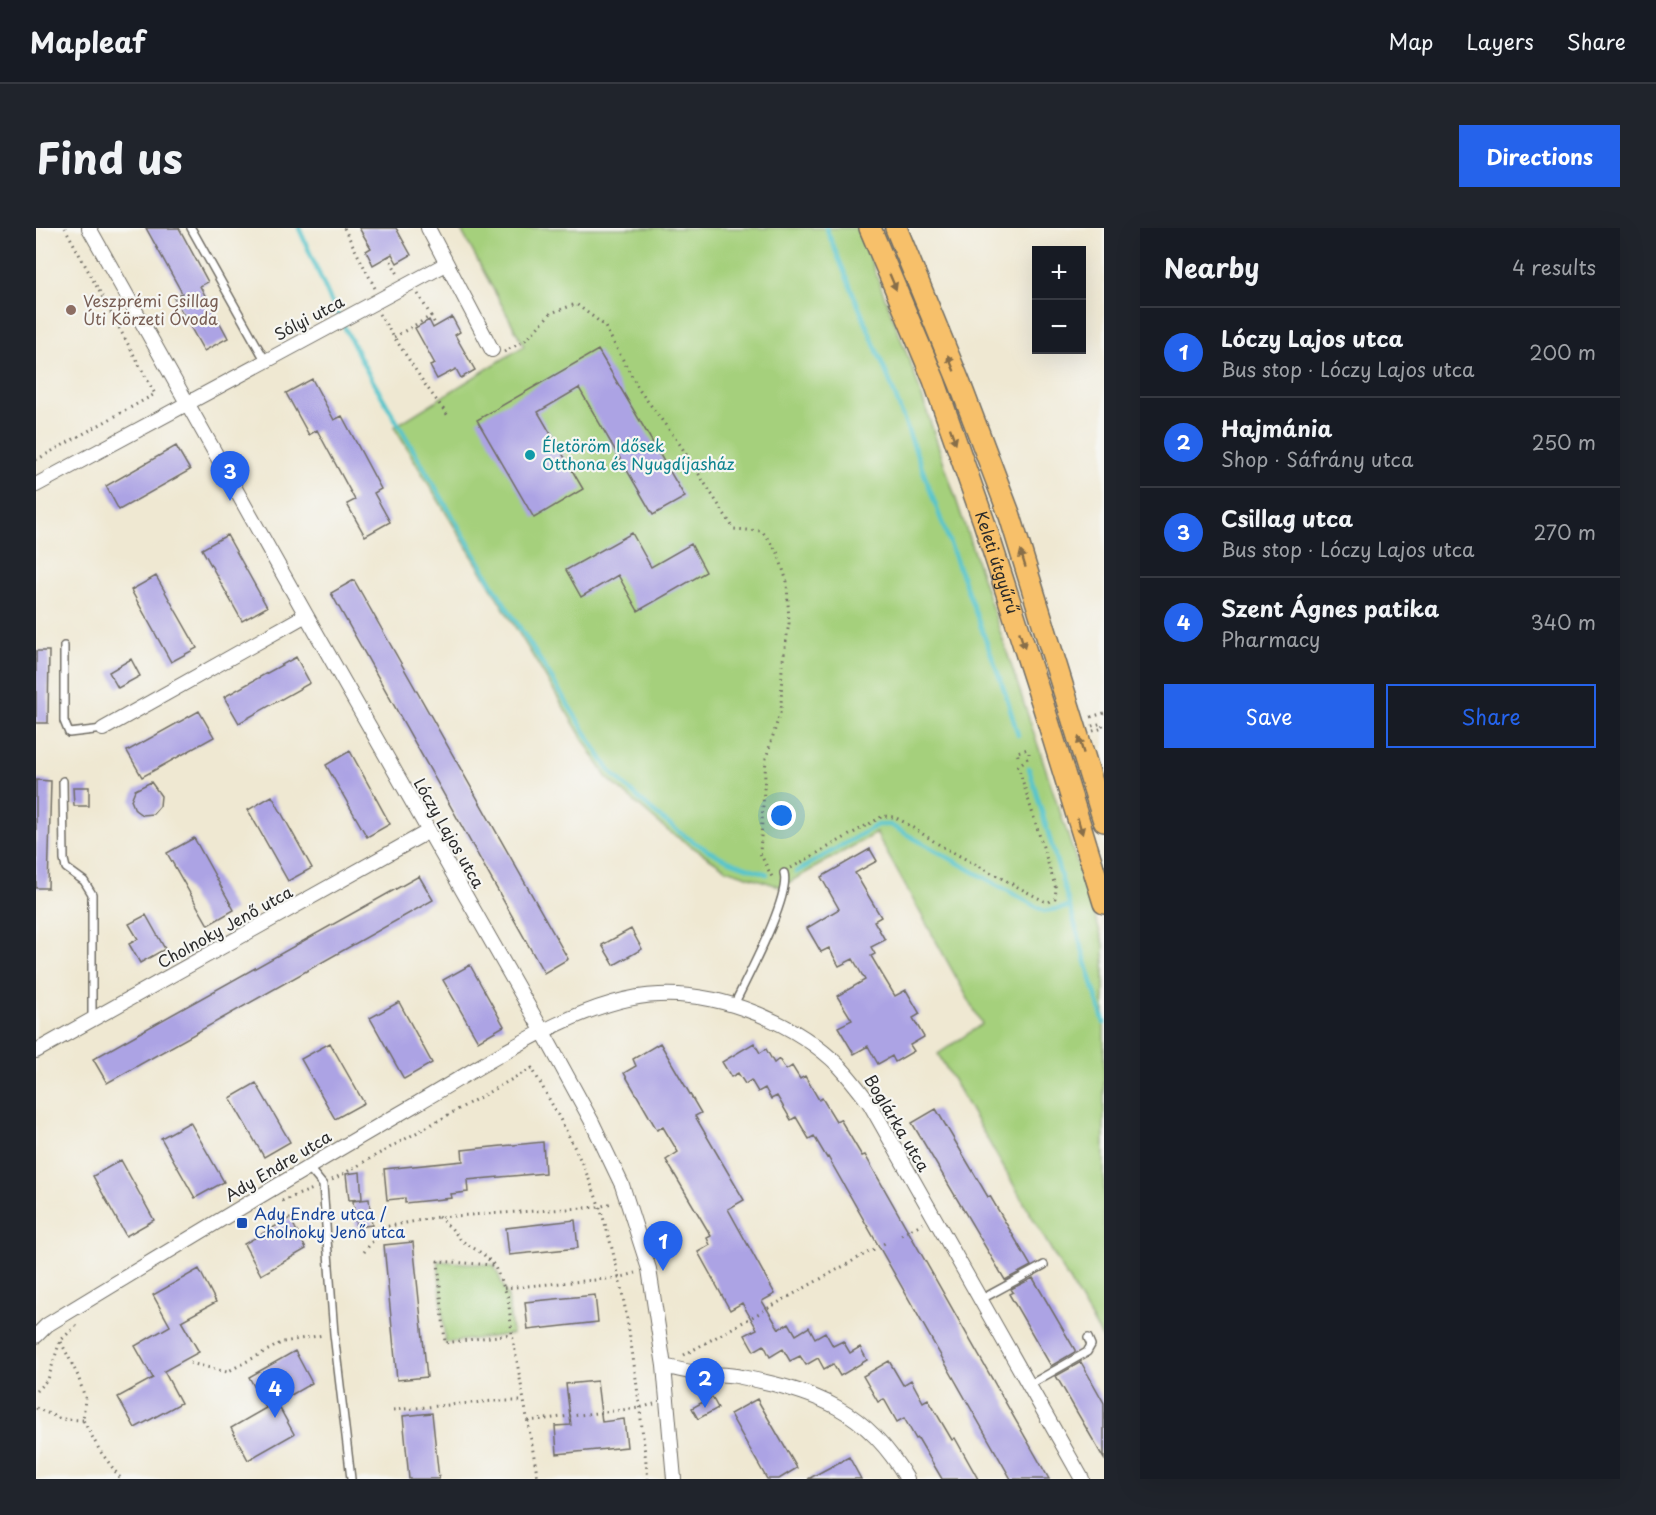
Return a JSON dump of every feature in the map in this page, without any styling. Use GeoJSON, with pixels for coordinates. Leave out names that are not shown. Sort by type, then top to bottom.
{"type":"FeatureCollection","features":[{"type":"Feature","properties":{"kind":"main road","name":"Keleti útgyűrű"},"geometry":{"type":"LineString","coordinates":[[870,228],[934,380],[984,522],[1104,903]]}},
{"type":"Feature","properties":{"kind":"main road","name":"Keleti útgyűrű"},"geometry":{"type":"LineString","coordinates":[[896,228],[960,384],[1010,516],[1104,821]]}},
{"type":"Feature","properties":{"kind":"street","name":"Lóczy Lajos utca"},"geometry":{"type":"LineString","coordinates":[[89,228],[591,1120],[626,1199],[649,1269],[664,1366],[674,1479]]}},
{"type":"Feature","properties":{"kind":"street"},"geometry":{"type":"LineString","coordinates":[[428,228],[446,264],[497,351]]}},
{"type":"Feature","properties":{"kind":"street","name":"Sólyi utca"},"geometry":{"type":"LineString","coordinates":[[36,485],[446,264]]}},
{"type":"Feature","properties":{"kind":"street"},"geometry":{"type":"LineString","coordinates":[[103,729],[306,615]]}},
{"type":"Feature","properties":{"kind":"street","name":"Cholnoky Jenő utca"},"geometry":{"type":"LineString","coordinates":[[36,1051],[429,831]]}},
{"type":"Feature","properties":{"kind":"street","name":"Boglárka utca"},"geometry":{"type":"LineString","coordinates":[[543,1032],[600,1008],[633,998],[658,994],[734,1005],[757,1013],[781,1025],[824,1053],[870,1104],[1082,1479]]}},
{"type":"Feature","properties":{"kind":"street","name":"Ady Endre utca"},"geometry":{"type":"LineString","coordinates":[[36,1336],[47,1325],[308,1167],[543,1032]]}},
{"type":"Feature","properties":{"kind":"street"},"geometry":{"type":"LineString","coordinates":[[664,1366],[702,1374],[739,1376],[811,1394],[833,1403],[876,1437],[896,1460],[907,1479]]}},
{"type":"Feature","properties":{"kind":"lane"},"geometry":{"type":"LineString","coordinates":[[191,228],[266,360]]}},
{"type":"Feature","properties":{"kind":"lane"},"geometry":{"type":"LineString","coordinates":[[64,646],[64,721],[69,733],[103,729]]}},
{"type":"Feature","properties":{"kind":"lane"},"geometry":{"type":"LineString","coordinates":[[63,781],[66,868],[84,881],[92,894],[92,1020]]}},
{"type":"Feature","properties":{"kind":"lane"},"geometry":{"type":"LineString","coordinates":[[734,1005],[778,910],[784,889],[784,873]]}},
{"type":"Feature","properties":{"kind":"lane"},"geometry":{"type":"LineString","coordinates":[[308,1167],[323,1185],[334,1334],[351,1479]]}},
{"type":"Feature","properties":{"kind":"lane"},"geometry":{"type":"LineString","coordinates":[[980,1300],[1044,1265]]}},
{"type":"Feature","properties":{"kind":"lane"},"geometry":{"type":"LineString","coordinates":[[1029,1386],[1087,1352],[1091,1345],[1088,1338]]}},
{"type":"Feature","properties":{"kind":"path"},"geometry":{"type":"LineString","coordinates":[[36,460],[155,394],[65,228]]}},
{"type":"Feature","properties":{"kind":"path"},"geometry":{"type":"LineString","coordinates":[[344,228],[394,337],[449,417]]}},
{"type":"Feature","properties":{"kind":"path"},"geometry":{"type":"LineString","coordinates":[[388,256],[436,326]]}},
{"type":"Feature","properties":{"kind":"path"},"geometry":{"type":"LineString","coordinates":[[497,351],[527,339],[551,313],[576,304],[604,325],[640,391],[679,443],[734,529],[762,531],[778,553],[787,582],[789,623],[782,666],[781,710],[766,758],[760,854],[774,880],[784,889]]}},
{"type":"Feature","properties":{"kind":"path"},"geometry":{"type":"LineString","coordinates":[[394,337],[431,316]]}},
{"type":"Feature","properties":{"kind":"path"},"geometry":{"type":"LineString","coordinates":[[1090,732],[1103,728],[1102,723],[1090,726],[1087,718],[1104,713]]}},
{"type":"Feature","properties":{"kind":"path"},"geometry":{"type":"LineString","coordinates":[[784,873],[883,816],[894,818],[1049,902],[1055,898],[1056,890],[1018,766],[1029,757],[1029,753],[1018,756],[1017,752],[1028,749]]}},
{"type":"Feature","properties":{"kind":"path"},"geometry":{"type":"LineString","coordinates":[[280,1202],[323,1185],[532,1068],[566,1130],[599,1207],[613,1253],[626,1312],[648,1479]]}},
{"type":"Feature","properties":{"kind":"path"},"geometry":{"type":"LineString","coordinates":[[364,1252],[384,1227],[438,1217],[599,1207],[626,1199]]}},
{"type":"Feature","properties":{"kind":"path"},"geometry":{"type":"LineString","coordinates":[[438,1217],[462,1241],[483,1254],[494,1265],[508,1298],[512,1334],[538,1479]]}},
{"type":"Feature","properties":{"kind":"path"},"geometry":{"type":"LineString","coordinates":[[901,1235],[933,1217]]}},
{"type":"Feature","properties":{"kind":"path"},"geometry":{"type":"LineString","coordinates":[[664,1366],[885,1243]]}},
{"type":"Feature","properties":{"kind":"path"},"geometry":{"type":"LineString","coordinates":[[494,1265],[438,1261],[445,1343],[512,1334]]}},
{"type":"Feature","properties":{"kind":"path"},"geometry":{"type":"LineString","coordinates":[[504,1288],[618,1278],[649,1269]]}},
{"type":"Feature","properties":{"kind":"path"},"geometry":{"type":"LineString","coordinates":[[36,1391],[48,1380],[60,1341],[82,1320]]}},
{"type":"Feature","properties":{"kind":"path"},"geometry":{"type":"LineString","coordinates":[[190,1363],[227,1372],[283,1342],[334,1334]]}},
{"type":"Feature","properties":{"kind":"path"},"geometry":{"type":"LineString","coordinates":[[60,1341],[78,1376],[85,1398],[83,1420],[100,1451],[121,1479]]}},
{"type":"Feature","properties":{"kind":"path"},"geometry":{"type":"LineString","coordinates":[[393,1410],[494,1401],[524,1401]]}},
{"type":"Feature","properties":{"kind":"path"},"geometry":{"type":"LineString","coordinates":[[528,1421],[639,1408],[666,1401]]}},
{"type":"Feature","properties":{"kind":"path"},"geometry":{"type":"LineString","coordinates":[[36,1408],[61,1419],[83,1420]]}},
{"type":"Feature","properties":{"kind":"green space"},"geometry":{"type":"Polygon","coordinates":[[[460,228],[858,228],[913,370],[1104,944],[1104,1341],[938,1054],[982,1024],[876,833],[781,887],[726,869],[668,831],[606,777],[394,427],[524,346],[460,228]]]}},
{"type":"Feature","properties":{"kind":"green space"},"geometry":{"type":"Polygon","coordinates":[[[438,1261],[494,1265],[508,1297],[512,1334],[445,1343],[438,1261]]]}},
{"type":"Feature","properties":{"kind":"building"},"geometry":{"type":"Polygon","coordinates":[[[146,228],[179,228],[208,282],[200,286],[228,338],[204,351],[174,298],[182,293],[146,228]]]}},
{"type":"Feature","properties":{"kind":"building"},"geometry":{"type":"Polygon","coordinates":[[[359,228],[396,228],[411,255],[397,263],[392,254],[373,265],[366,251],[371,248],[359,228]]]}},
{"type":"Feature","properties":{"kind":"building"},"geometry":{"type":"Polygon","coordinates":[[[452,317],[460,332],[455,335],[475,370],[461,378],[456,369],[437,379],[430,366],[435,364],[415,328],[429,320],[433,328],[452,317]]]}},
{"type":"Feature","properties":{"kind":"building","name":"Életöröm Idősek Otthona és Nyugdíjasház"},"geometry":{"type":"Polygon","coordinates":[[[598,350],[685,497],[653,515],[579,388],[538,412],[583,489],[534,518],[477,420],[598,350]]]}},
{"type":"Feature","properties":{"kind":"building"},"geometry":{"type":"Polygon","coordinates":[[[312,379],[334,420],[342,416],[381,489],[374,493],[390,522],[365,536],[347,504],[355,500],[317,430],[309,435],[286,393],[312,379]]]}},
{"type":"Feature","properties":{"kind":"building"},"geometry":{"type":"Polygon","coordinates":[[[176,446],[190,470],[119,510],[106,486],[176,446]]]}},
{"type":"Feature","properties":{"kind":"building"},"geometry":{"type":"Polygon","coordinates":[[[632,533],[651,567],[691,544],[706,572],[638,611],[618,575],[581,597],[566,570],[632,533]]]}},
{"type":"Feature","properties":{"kind":"building"},"geometry":{"type":"Polygon","coordinates":[[[227,535],[267,607],[242,621],[202,549],[227,535]]]}},
{"type":"Feature","properties":{"kind":"building"},"geometry":{"type":"Polygon","coordinates":[[[156,576],[197,648],[171,662],[131,590],[156,576]]]}},
{"type":"Feature","properties":{"kind":"building"},"geometry":{"type":"Polygon","coordinates":[[[354,580],[568,959],[544,973],[331,593],[354,580]]]}},
{"type":"Feature","properties":{"kind":"building"},"geometry":{"type":"Polygon","coordinates":[[[36,651],[49,651],[48,723],[36,723],[36,651]]]}},
{"type":"Feature","properties":{"kind":"building"},"geometry":{"type":"Polygon","coordinates":[[[296,657],[310,683],[239,723],[224,697],[296,657]]]}},
{"type":"Feature","properties":{"kind":"building"},"geometry":{"type":"Polygon","coordinates":[[[131,659],[140,676],[118,688],[109,672],[131,659]]]}},
{"type":"Feature","properties":{"kind":"building"},"geometry":{"type":"Polygon","coordinates":[[[199,711],[214,737],[142,777],[127,751],[199,711]]]}},
{"type":"Feature","properties":{"kind":"building"},"geometry":{"type":"Polygon","coordinates":[[[350,751],[390,824],[367,837],[326,765],[350,751]]]}},
{"type":"Feature","properties":{"kind":"building"},"geometry":{"type":"Polygon","coordinates":[[[36,780],[51,781],[48,888],[36,888],[36,780]]]}},
{"type":"Feature","properties":{"kind":"building"},"geometry":{"type":"Polygon","coordinates":[[[151,782],[161,796],[160,806],[153,814],[142,815],[135,810],[131,800],[135,790],[151,782]]]}},
{"type":"Feature","properties":{"kind":"building"},"geometry":{"type":"Polygon","coordinates":[[[73,787],[89,787],[89,806],[74,806],[73,787]]]}},
{"type":"Feature","properties":{"kind":"building"},"geometry":{"type":"Polygon","coordinates":[[[272,796],[312,868],[288,881],[248,810],[272,796]]]}},
{"type":"Feature","properties":{"kind":"building"},"geometry":{"type":"Polygon","coordinates":[[[194,838],[234,910],[208,925],[167,853],[194,838]]]}},
{"type":"Feature","properties":{"kind":"building"},"geometry":{"type":"Polygon","coordinates":[[[870,849],[877,861],[855,873],[881,917],[874,921],[885,940],[871,947],[875,954],[871,956],[895,996],[906,990],[920,1014],[913,1018],[924,1037],[910,1045],[914,1051],[895,1062],[892,1056],[878,1064],[868,1046],[854,1054],[838,1027],[852,1020],[837,996],[865,980],[853,959],[839,966],[829,948],[821,952],[807,928],[839,909],[821,877],[870,849]]]}},
{"type":"Feature","properties":{"kind":"building"},"geometry":{"type":"Polygon","coordinates":[[[419,876],[433,900],[107,1083],[93,1059],[419,876]]]}},
{"type":"Feature","properties":{"kind":"building"},"geometry":{"type":"Polygon","coordinates":[[[146,915],[165,949],[140,963],[129,944],[138,939],[129,924],[146,915]]]}},
{"type":"Feature","properties":{"kind":"building"},"geometry":{"type":"Polygon","coordinates":[[[631,929],[642,949],[614,965],[602,945],[631,929]]]}},
{"type":"Feature","properties":{"kind":"building"},"geometry":{"type":"Polygon","coordinates":[[[470,965],[504,1026],[478,1041],[443,980],[470,965]]]}},
{"type":"Feature","properties":{"kind":"building"},"geometry":{"type":"Polygon","coordinates":[[[399,1002],[432,1063],[404,1079],[370,1018],[399,1002]]]}},
{"type":"Feature","properties":{"kind":"building"},"geometry":{"type":"Polygon","coordinates":[[[330,1043],[364,1103],[335,1119],[301,1059],[330,1043]]]}},
{"type":"Feature","properties":{"kind":"building"},"geometry":{"type":"Polygon","coordinates":[[[660,1043],[701,1113],[695,1116],[744,1200],[728,1209],[775,1294],[762,1301],[779,1329],[789,1323],[796,1335],[809,1327],[815,1338],[825,1332],[833,1346],[843,1341],[850,1353],[860,1347],[867,1360],[840,1376],[833,1364],[824,1369],[818,1358],[806,1365],[800,1356],[790,1361],[783,1349],[770,1357],[764,1345],[754,1351],[745,1335],[757,1329],[742,1303],[730,1310],[698,1252],[710,1245],[707,1238],[711,1236],[666,1160],[678,1152],[663,1127],[657,1130],[624,1073],[636,1066],[633,1059],[660,1043]]]}},
{"type":"Feature","properties":{"kind":"building"},"geometry":{"type":"Polygon","coordinates":[[[754,1043],[760,1053],[766,1049],[774,1063],[779,1059],[786,1070],[792,1066],[800,1079],[805,1076],[819,1100],[822,1098],[836,1121],[840,1119],[862,1156],[865,1155],[1049,1479],[1011,1479],[814,1136],[809,1139],[796,1117],[791,1120],[777,1096],[771,1099],[765,1088],[758,1092],[751,1080],[745,1084],[738,1073],[731,1077],[722,1062],[754,1043]]]}},
{"type":"Feature","properties":{"kind":"building"},"geometry":{"type":"Polygon","coordinates":[[[256,1083],[290,1142],[264,1157],[230,1098],[256,1083]]]}},
{"type":"Feature","properties":{"kind":"building"},"geometry":{"type":"Polygon","coordinates":[[[936,1109],[1031,1266],[1005,1280],[912,1123],[936,1109]]]}},
{"type":"Feature","properties":{"kind":"building"},"geometry":{"type":"Polygon","coordinates":[[[190,1122],[224,1182],[195,1198],[161,1138],[190,1122]]]}},
{"type":"Feature","properties":{"kind":"building"},"geometry":{"type":"Polygon","coordinates":[[[543,1142],[545,1173],[467,1180],[468,1192],[451,1194],[452,1198],[405,1203],[405,1198],[387,1200],[384,1169],[463,1161],[462,1150],[543,1142]]]}},
{"type":"Feature","properties":{"kind":"building"},"geometry":{"type":"Polygon","coordinates":[[[121,1160],[154,1220],[126,1236],[93,1176],[121,1160]]]}},
{"type":"Feature","properties":{"kind":"building"},"geometry":{"type":"Polygon","coordinates":[[[360,1172],[362,1199],[349,1200],[346,1174],[360,1172]]]}},
{"type":"Feature","properties":{"kind":"building"},"geometry":{"type":"Polygon","coordinates":[[[369,1199],[372,1225],[356,1227],[353,1201],[369,1199]]]}},
{"type":"Feature","properties":{"kind":"building"},"geometry":{"type":"Polygon","coordinates":[[[290,1218],[306,1249],[261,1275],[244,1244],[290,1218]]]}},
{"type":"Feature","properties":{"kind":"building"},"geometry":{"type":"Polygon","coordinates":[[[575,1220],[578,1248],[509,1255],[506,1228],[575,1220]]]}},
{"type":"Feature","properties":{"kind":"building"},"geometry":{"type":"Polygon","coordinates":[[[413,1242],[427,1377],[397,1380],[384,1245],[413,1242]]]}},
{"type":"Feature","properties":{"kind":"building"},"geometry":{"type":"Polygon","coordinates":[[[199,1269],[216,1302],[181,1321],[199,1352],[164,1371],[181,1403],[135,1428],[118,1397],[153,1378],[135,1346],[170,1326],[153,1295],[199,1269]]]}},
{"type":"Feature","properties":{"kind":"building"},"geometry":{"type":"Polygon","coordinates":[[[1033,1278],[1075,1350],[1051,1366],[1009,1294],[1013,1292],[1011,1289],[1033,1278]]]}},
{"type":"Feature","properties":{"kind":"building"},"geometry":{"type":"Polygon","coordinates":[[[595,1295],[598,1322],[528,1330],[525,1302],[595,1295]]]}},
{"type":"Feature","properties":{"kind":"building"},"geometry":{"type":"Polygon","coordinates":[[[295,1351],[312,1383],[277,1403],[294,1434],[248,1460],[231,1428],[266,1408],[249,1377],[295,1351]]]}},
{"type":"Feature","properties":{"kind":"building"},"geometry":{"type":"Polygon","coordinates":[[[889,1361],[903,1385],[911,1380],[923,1402],[928,1399],[952,1440],[955,1438],[978,1479],[942,1479],[904,1418],[897,1422],[884,1399],[878,1402],[863,1376],[889,1361]]]}},
{"type":"Feature","properties":{"kind":"building"},"geometry":{"type":"Polygon","coordinates":[[[1081,1362],[1104,1403],[1104,1459],[1056,1376],[1081,1362]]]}},
{"type":"Feature","properties":{"kind":"building"},"geometry":{"type":"Polygon","coordinates":[[[597,1381],[602,1422],[624,1419],[627,1447],[557,1454],[555,1426],[571,1425],[566,1384],[597,1381]]]}},
{"type":"Feature","properties":{"kind":"building"},"geometry":{"type":"Polygon","coordinates":[[[712,1397],[718,1408],[698,1419],[692,1408],[712,1397]]]}},
{"type":"Feature","properties":{"kind":"building"},"geometry":{"type":"Polygon","coordinates":[[[757,1399],[797,1468],[779,1479],[767,1479],[730,1414],[757,1399]]]}},
{"type":"Feature","properties":{"kind":"building"},"geometry":{"type":"Polygon","coordinates":[[[432,1413],[439,1479],[409,1479],[403,1416],[432,1413]]]}},
{"type":"Feature","properties":{"kind":"building"},"geometry":{"type":"Polygon","coordinates":[[[849,1457],[861,1479],[808,1479],[849,1457]]]}},
{"type":"Feature","properties":{"kind":"waterway"},"geometry":{"type":"LineString","coordinates":[[299,228],[330,299],[367,371],[493,585],[609,770],[648,807],[707,850],[767,874]]}},
{"type":"Feature","properties":{"kind":"waterway"},"geometry":{"type":"LineString","coordinates":[[826,228],[890,382],[1005,692],[1018,735]]}},
{"type":"Feature","properties":{"kind":"waterway"},"geometry":{"type":"LineString","coordinates":[[1029,768],[1104,1023]]}},
{"type":"Feature","properties":{"kind":"waterway"},"geometry":{"type":"LineString","coordinates":[[796,872],[877,825],[890,825],[1044,911],[1070,907]]}},
{"type":"Feature","properties":{"kind":"place","name":"Veszprémi Csillag Úti Körzeti Óvoda"},"geometry":{"type":"Point","coordinates":[71,310]}},
{"type":"Feature","properties":{"kind":"place","name":"Életöröm Idősek Otthona és Nyugdíjasház"},"geometry":{"type":"Point","coordinates":[530,455]}},
{"type":"Feature","properties":{"kind":"place","name":"Csillag utca"},"geometry":{"type":"Point","coordinates":[230,501]}},
{"type":"Feature","properties":{"kind":"place","name":"Ady Endre utca / Cholnoky Jenő utca"},"geometry":{"type":"Point","coordinates":[242,1223]}},
{"type":"Feature","properties":{"kind":"place","name":"Lóczy Lajos utca"},"geometry":{"type":"Point","coordinates":[663,1271]}},
{"type":"Feature","properties":{"kind":"place","name":"Hajmánia"},"geometry":{"type":"Point","coordinates":[705,1408]}},
{"type":"Feature","properties":{"kind":"place","name":"Szent Ágnes patika"},"geometry":{"type":"Point","coordinates":[275,1418]}}]}
